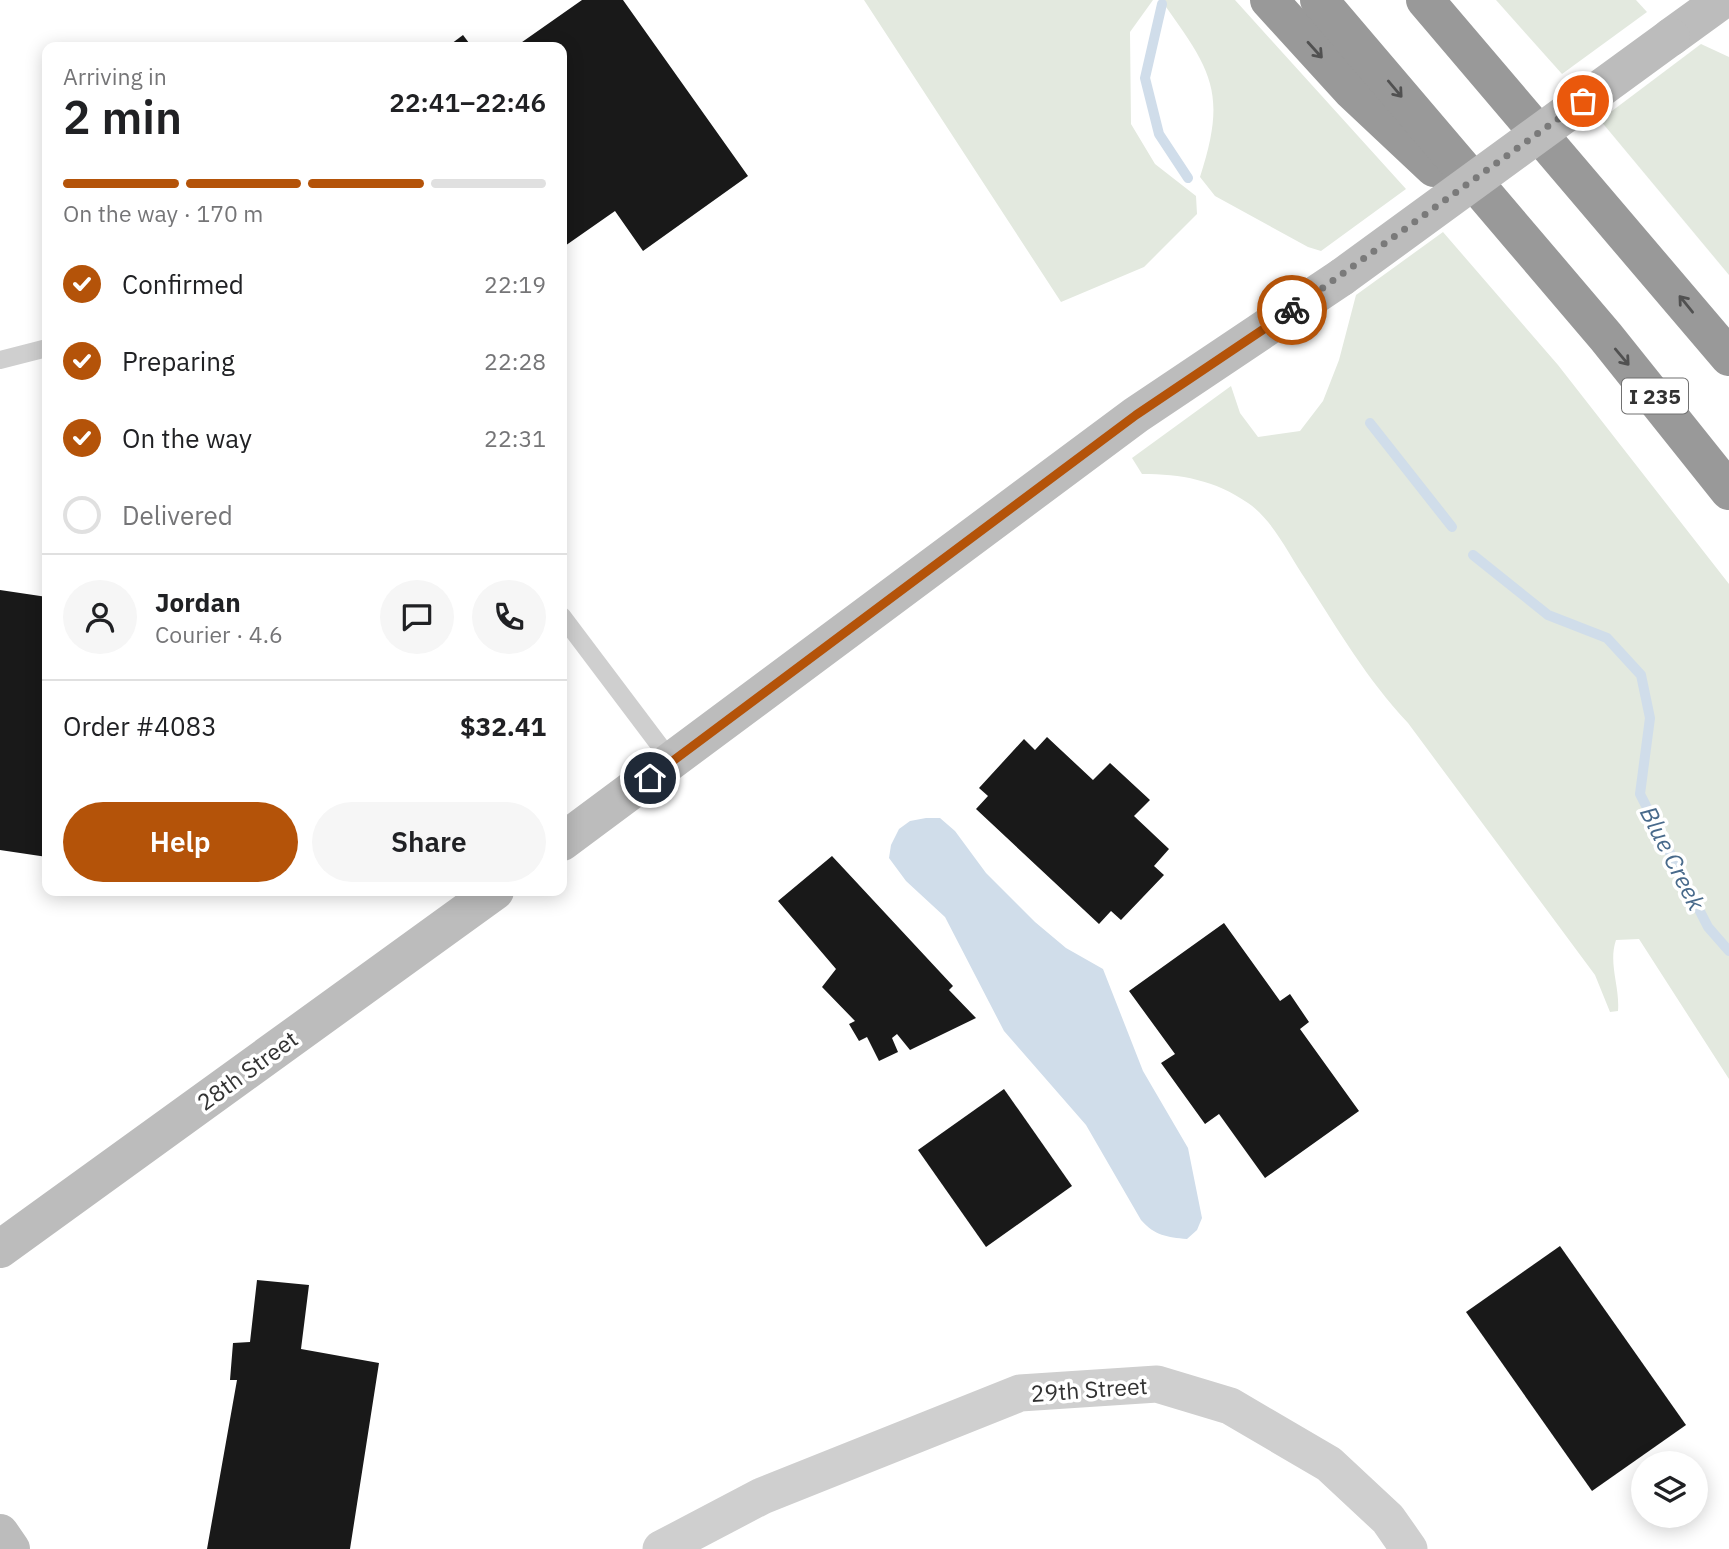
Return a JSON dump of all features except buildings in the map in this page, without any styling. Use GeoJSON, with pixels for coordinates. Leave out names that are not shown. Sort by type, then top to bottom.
{"type":"FeatureCollection","features":[{"type":"Feature","properties":{"kind":"highway"},"geometry":{"type":"LineString","coordinates":[[1269,0],[1352,90],[1578,304]]}},
{"type":"Feature","properties":{"kind":"highway","name":"I 235"},"geometry":{"type":"LineString","coordinates":[[1319,0],[1578,304],[1729,491]]}},
{"type":"Feature","properties":{"kind":"highway"},"geometry":{"type":"LineString","coordinates":[[1425,0],[1729,357]]}},
{"type":"Feature","properties":{"kind":"highway"},"geometry":{"type":"LineString","coordinates":[[1453,0],[1598,201]]}},
{"type":"Feature","properties":{"kind":"street"},"geometry":{"type":"LineString","coordinates":[[567,838],[1136,415],[1342,277],[1722,0]]}},
{"type":"Feature","properties":{"kind":"street","name":"28th Street"},"geometry":{"type":"LineString","coordinates":[[0,1249],[488,896]]}},
{"type":"Feature","properties":{"kind":"street","name":"29th Street"},"geometry":{"type":"LineString","coordinates":[[661,1549],[762,1496],[1020,1393],[1157,1384],[1230,1406],[1329,1464],[1388,1520],[1409,1549]]}},
{"type":"Feature","properties":{"kind":"street"},"geometry":{"type":"LineString","coordinates":[[0,1533],[11,1549]]}},
{"type":"Feature","properties":{"kind":"lane"},"geometry":{"type":"LineString","coordinates":[[0,360],[42,349]]}},
{"type":"Feature","properties":{"kind":"lane"},"geometry":{"type":"LineString","coordinates":[[567,622],[672,762]]}},
{"type":"Feature","properties":{"kind":"shaded area"},"geometry":{"type":"Polygon","coordinates":[[[864,0],[1153,0],[1130,32],[1131,124],[1155,164],[1196,196],[1197,214],[1144,267],[1061,302],[864,0]]]}},
{"type":"Feature","properties":{"kind":"shaded area"},"geometry":{"type":"Polygon","coordinates":[[[1161,0],[1235,0],[1406,189],[1321,251],[1308,247],[1215,196],[1200,177],[1213,123],[1210,82],[1192,45],[1161,0]]]}},
{"type":"Feature","properties":{"kind":"shaded area"},"geometry":{"type":"Polygon","coordinates":[[[1496,0],[1636,0],[1647,12],[1562,74],[1496,0]]]}},
{"type":"Feature","properties":{"kind":"shaded area"},"geometry":{"type":"Polygon","coordinates":[[[1701,44],[1729,57],[1729,275],[1600,120],[1701,44]]]}},
{"type":"Feature","properties":{"kind":"shaded area"},"geometry":{"type":"Polygon","coordinates":[[[1443,232],[1558,365],[1729,584],[1729,1079],[1639,939],[1616,940],[1613,958],[1618,1011],[1610,1012],[1595,975],[1408,723],[1366,671],[1280,539],[1257,510],[1236,495],[1210,484],[1184,477],[1142,474],[1132,458],[1231,386],[1240,413],[1258,437],[1300,431],[1323,401],[1339,360],[1356,295],[1443,232]]]}},
{"type":"Feature","properties":{"kind":"water"},"geometry":{"type":"Polygon","coordinates":[[[940,818],[955,831],[986,873],[1035,922],[1066,948],[1103,969],[1143,1071],[1188,1148],[1202,1218],[1197,1230],[1187,1239],[1162,1235],[1141,1220],[1086,1125],[1004,1031],[945,917],[906,881],[889,858],[891,845],[899,829],[910,821],[940,818]]]}},
{"type":"Feature","properties":{"kind":"waterway","name":"Blue Creek"},"geometry":{"type":"LineString","coordinates":[[1162,4],[1145,78],[1159,134],[1188,178]]}},
{"type":"Feature","properties":{"kind":"waterway","name":"Blue Creek"},"geometry":{"type":"LineString","coordinates":[[1370,423],[1452,527]]}},
{"type":"Feature","properties":{"kind":"waterway","name":"Blue Creek"},"geometry":{"type":"LineString","coordinates":[[1473,555],[1548,615],[1607,638],[1641,675],[1650,718],[1640,794],[1708,927],[1729,951]]}},
{"type":"Feature","properties":{"kind":"way so far"},"geometry":{"type":"LineString","coordinates":[[1292,310],[1342,277],[1583,101]]}},
{"type":"Feature","properties":{"kind":"route"},"geometry":{"type":"LineString","coordinates":[[650,778],[1136,415],[1292,310]]}}]}
